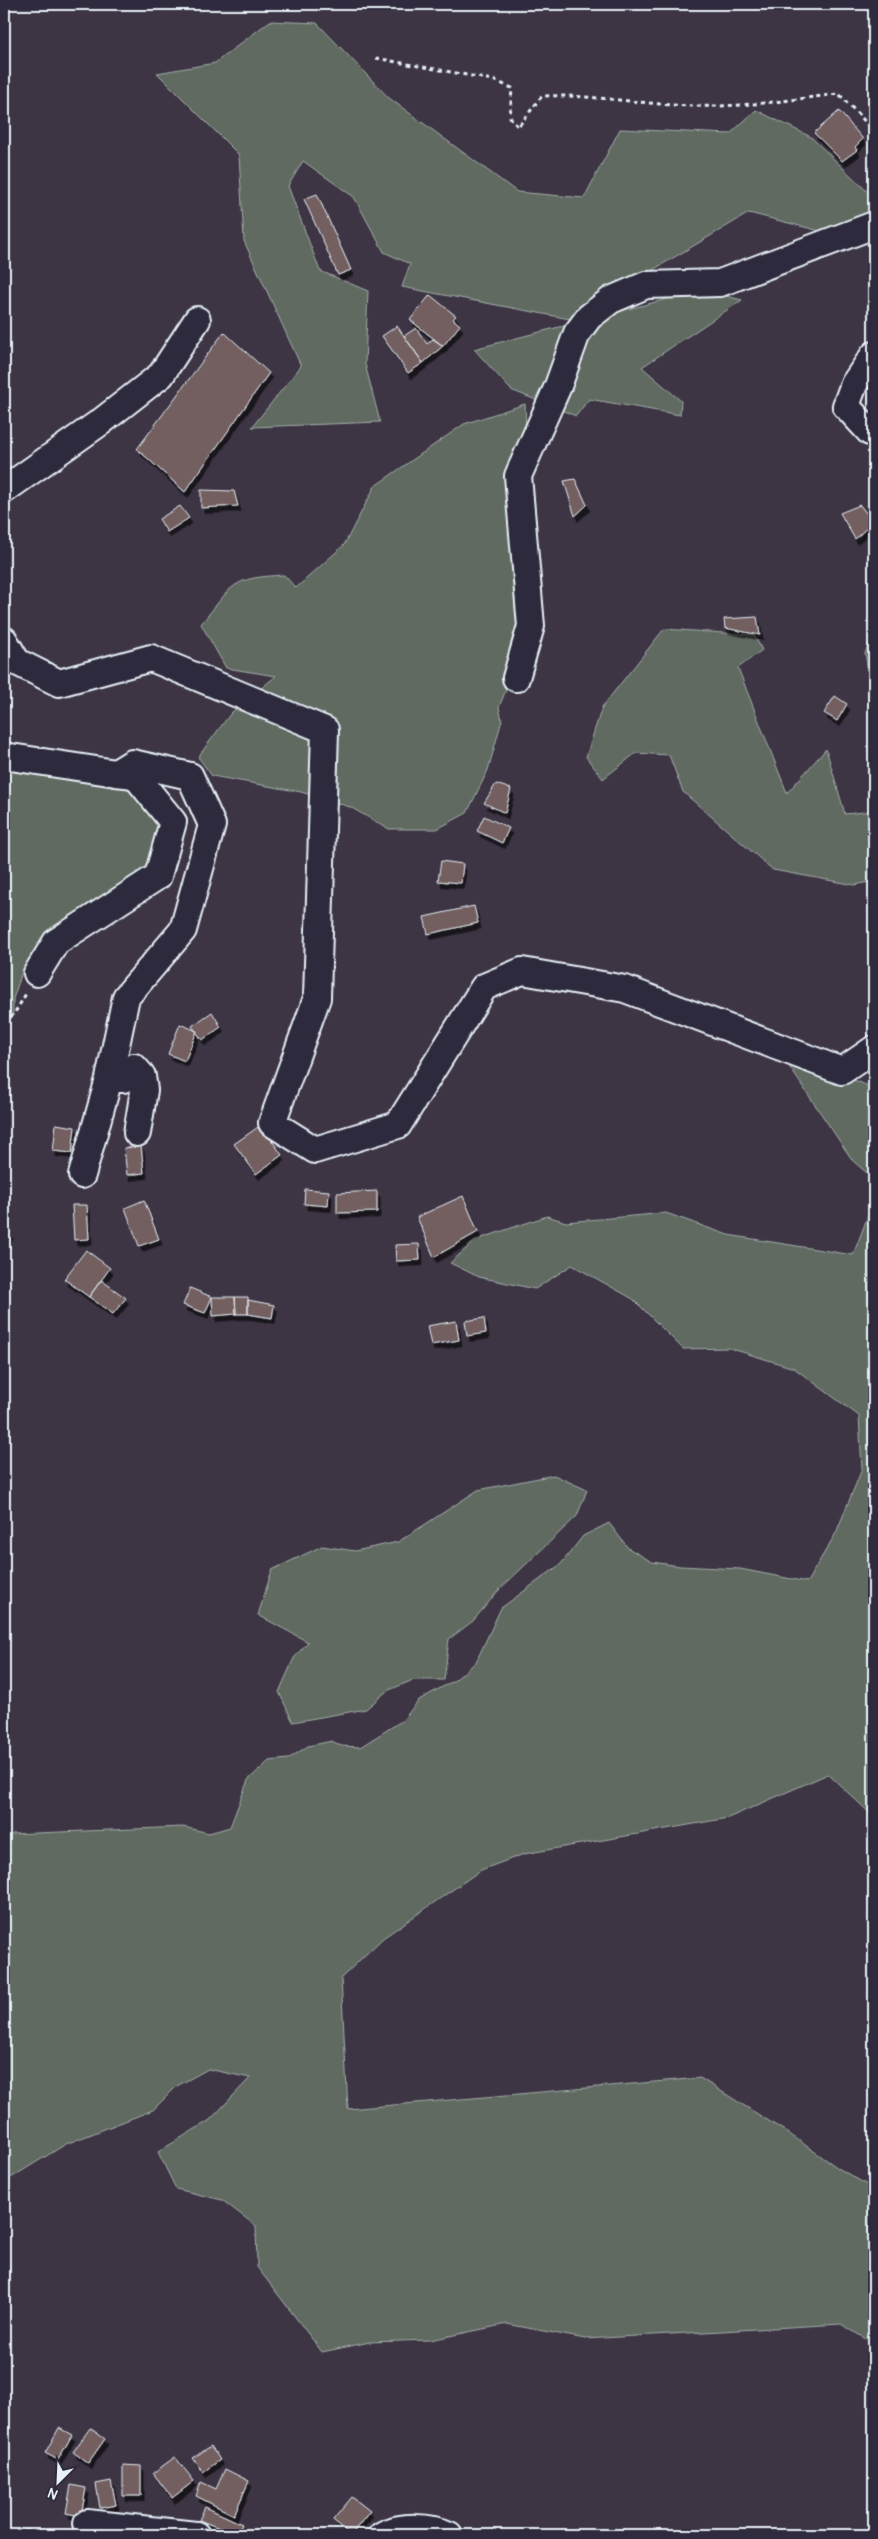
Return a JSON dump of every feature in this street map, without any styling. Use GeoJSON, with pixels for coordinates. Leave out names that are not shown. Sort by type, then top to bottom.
{"type":"FeatureCollection","features":[{"type":"Feature","properties":{"kind":"street"},"geometry":{"type":"LineString","coordinates":[[516,678],[531,626],[518,476],[558,386],[577,333],[589,317],[611,300],[646,285],[720,283],[874,224]]}},
{"type":"Feature","properties":{"kind":"street"},"geometry":{"type":"LineString","coordinates":[[4,490],[102,421],[161,375],[197,320]]}},
{"type":"Feature","properties":{"kind":"street"},"geometry":{"type":"LineString","coordinates":[[870,432],[846,406],[854,384],[874,354]]}},
{"type":"Feature","properties":{"kind":"street"},"geometry":{"type":"LineString","coordinates":[[4,640],[17,662],[59,683],[150,658],[324,730],[317,998],[272,1123],[315,1150],[398,1125],[484,987],[522,971],[625,989],[842,1071],[874,1049]]}},
{"type":"Feature","properties":{"kind":"street"},"geometry":{"type":"LineString","coordinates":[[4,756],[135,775],[173,822],[158,876],[56,942],[37,973]]}},
{"type":"Feature","properties":{"kind":"street"},"geometry":{"type":"LineString","coordinates":[[82,1175],[109,1079],[126,997],[183,930],[212,825],[190,776],[132,763],[116,773]]}},
{"type":"Feature","properties":{"kind":"street"},"geometry":{"type":"LineString","coordinates":[[109,1079],[124,1079],[134,1067],[142,1076],[144,1090],[137,1133]]}},
{"type":"Feature","properties":{"kind":"street"},"geometry":{"type":"LineString","coordinates":[[87,2523],[196,2535]]}},
{"type":"Feature","properties":{"kind":"street"},"geometry":{"type":"LineString","coordinates":[[382,2535],[390,2531],[412,2528],[443,2532],[450,2535]]}},
{"type":"Feature","properties":{"kind":"path"},"geometry":{"type":"LineString","coordinates":[[376,58],[493,80],[512,88],[510,117],[518,127],[542,96],[572,95],[638,102],[716,106],[839,94],[874,131]]}},
{"type":"Feature","properties":{"kind":"path"},"geometry":{"type":"LineString","coordinates":[[4,1023],[14,1014],[37,973]]}},
{"type":"Feature","properties":{"kind":"green space"},"geometry":{"type":"Polygon","coordinates":[[[270,21],[317,23],[389,98],[517,192],[584,198],[620,129],[730,134],[756,110],[811,137],[874,198],[874,215],[828,233],[749,213],[570,319],[402,287],[410,264],[384,252],[354,197],[303,161],[288,186],[320,271],[368,291],[365,364],[380,422],[252,427],[301,366],[244,241],[239,155],[157,73],[215,63],[270,21]]]}},
{"type":"Feature","properties":{"kind":"green space"},"geometry":{"type":"Polygon","coordinates":[[[702,290],[742,300],[642,367],[681,401],[680,415],[589,399],[576,416],[511,390],[474,349],[702,290]]]}},
{"type":"Feature","properties":{"kind":"green space"},"geometry":{"type":"Polygon","coordinates":[[[525,404],[528,480],[523,648],[499,707],[502,720],[488,770],[467,813],[437,829],[389,829],[350,807],[301,792],[212,776],[198,757],[231,713],[276,676],[226,668],[201,624],[220,600],[235,586],[253,578],[284,575],[296,588],[344,545],[375,486],[464,424],[525,404]]]}},
{"type":"Feature","properties":{"kind":"green space"},"geometry":{"type":"Polygon","coordinates":[[[664,629],[754,635],[762,650],[738,668],[787,793],[826,749],[845,814],[874,811],[874,881],[855,885],[773,870],[683,792],[669,755],[636,753],[603,779],[586,757],[602,707],[664,629]]]}},
{"type":"Feature","properties":{"kind":"green space"},"geometry":{"type":"Polygon","coordinates":[[[874,633],[874,703],[865,653],[874,633]]]}},
{"type":"Feature","properties":{"kind":"green space"},"geometry":{"type":"Polygon","coordinates":[[[4,763],[94,778],[140,795],[157,806],[166,820],[169,851],[23,969],[13,999],[13,1015],[4,1015],[4,763]]]}},
{"type":"Feature","properties":{"kind":"green space"},"geometry":{"type":"Polygon","coordinates":[[[776,1047],[868,1086],[874,1086],[874,1179],[853,1161],[776,1047]]]}},
{"type":"Feature","properties":{"kind":"green space"},"geometry":{"type":"Polygon","coordinates":[[[874,1200],[874,1817],[828,1774],[728,1818],[524,1854],[481,1870],[383,1938],[341,1978],[348,2109],[700,2078],[788,2133],[838,2168],[874,2189],[874,2344],[841,2324],[585,2339],[507,2324],[430,2340],[370,2342],[322,2352],[257,2267],[256,2226],[222,2200],[176,2189],[158,2152],[210,2120],[250,2078],[208,2069],[177,2086],[153,2110],[66,2144],[4,2182],[4,1841],[12,1834],[183,1827],[209,1833],[230,1827],[248,1780],[269,1761],[288,1759],[308,1746],[332,1741],[341,1746],[360,1747],[403,1720],[419,1700],[455,1680],[476,1662],[501,1608],[561,1564],[583,1536],[609,1523],[628,1548],[652,1562],[680,1566],[740,1569],[807,1582],[836,1533],[862,1469],[859,1416],[794,1368],[729,1348],[683,1349],[633,1299],[572,1265],[535,1289],[479,1277],[450,1263],[476,1240],[547,1216],[566,1222],[666,1213],[728,1235],[853,1255],[874,1200]]]}},
{"type":"Feature","properties":{"kind":"green space"},"geometry":{"type":"Polygon","coordinates":[[[554,1475],[587,1490],[577,1516],[498,1591],[473,1621],[449,1639],[444,1680],[413,1680],[387,1691],[366,1709],[293,1722],[279,1692],[294,1658],[308,1642],[258,1615],[272,1570],[322,1546],[355,1551],[398,1542],[478,1490],[554,1475]]]}},
{"type":"Feature","properties":{"kind":"building"},"geometry":{"type":"Polygon","coordinates":[[[839,111],[863,139],[855,147],[857,150],[842,161],[814,133],[839,111]]]}},
{"type":"Feature","properties":{"kind":"building"},"geometry":{"type":"Polygon","coordinates":[[[317,194],[351,270],[338,275],[304,199],[317,194]]]}},
{"type":"Feature","properties":{"kind":"building"},"geometry":{"type":"Polygon","coordinates":[[[430,295],[456,316],[453,319],[460,325],[443,346],[410,320],[430,295]]]}},
{"type":"Feature","properties":{"kind":"building"},"geometry":{"type":"Polygon","coordinates":[[[397,326],[423,363],[408,373],[382,336],[397,326]]]}},
{"type":"Feature","properties":{"kind":"building"},"geometry":{"type":"Polygon","coordinates":[[[416,328],[427,344],[433,339],[443,346],[423,363],[404,336],[416,328]]]}},
{"type":"Feature","properties":{"kind":"building"},"geometry":{"type":"Polygon","coordinates":[[[224,332],[269,373],[185,492],[137,449],[224,332]]]}},
{"type":"Feature","properties":{"kind":"building"},"geometry":{"type":"Polygon","coordinates":[[[874,370],[874,389],[866,385],[874,370]]]}},
{"type":"Feature","properties":{"kind":"building"},"geometry":{"type":"Polygon","coordinates":[[[575,479],[587,505],[575,516],[564,481],[575,479]]]}},
{"type":"Feature","properties":{"kind":"building"},"geometry":{"type":"Polygon","coordinates":[[[201,490],[234,491],[238,506],[201,508],[201,490]]]}},
{"type":"Feature","properties":{"kind":"building"},"geometry":{"type":"Polygon","coordinates":[[[860,505],[873,522],[855,539],[840,513],[860,505]]]}},
{"type":"Feature","properties":{"kind":"building"},"geometry":{"type":"Polygon","coordinates":[[[180,506],[189,518],[167,532],[159,519],[180,506]]]}},
{"type":"Feature","properties":{"kind":"building"},"geometry":{"type":"Polygon","coordinates":[[[757,617],[760,635],[725,628],[724,619],[757,617]]]}},
{"type":"Feature","properties":{"kind":"building"},"geometry":{"type":"Polygon","coordinates":[[[835,696],[847,704],[837,721],[824,713],[835,696]]]}},
{"type":"Feature","properties":{"kind":"building"},"geometry":{"type":"Polygon","coordinates":[[[496,784],[511,789],[505,813],[484,803],[496,784]]]}},
{"type":"Feature","properties":{"kind":"building"},"geometry":{"type":"Polygon","coordinates":[[[484,816],[509,828],[502,843],[477,831],[484,816]]]}},
{"type":"Feature","properties":{"kind":"building"},"geometry":{"type":"Polygon","coordinates":[[[441,861],[463,864],[461,883],[438,881],[441,861]]]}},
{"type":"Feature","properties":{"kind":"building"},"geometry":{"type":"Polygon","coordinates":[[[474,906],[478,923],[428,934],[424,917],[474,906]]]}},
{"type":"Feature","properties":{"kind":"building"},"geometry":{"type":"Polygon","coordinates":[[[212,1012],[221,1027],[202,1040],[192,1026],[212,1012]]]}},
{"type":"Feature","properties":{"kind":"building"},"geometry":{"type":"Polygon","coordinates":[[[180,1024],[197,1031],[185,1061],[168,1054],[180,1024]]]}},
{"type":"Feature","properties":{"kind":"building"},"geometry":{"type":"Polygon","coordinates":[[[56,1124],[75,1127],[72,1153],[53,1151],[56,1124]]]}},
{"type":"Feature","properties":{"kind":"building"},"geometry":{"type":"Polygon","coordinates":[[[261,1125],[282,1155],[256,1174],[234,1144],[261,1125]]]}},
{"type":"Feature","properties":{"kind":"building"},"geometry":{"type":"Polygon","coordinates":[[[141,1146],[144,1173],[127,1175],[124,1148],[141,1146]]]}},
{"type":"Feature","properties":{"kind":"building"},"geometry":{"type":"Polygon","coordinates":[[[305,1189],[329,1191],[328,1206],[304,1204],[305,1189]]]}},
{"type":"Feature","properties":{"kind":"building"},"geometry":{"type":"Polygon","coordinates":[[[377,1191],[377,1212],[337,1213],[337,1193],[377,1191]]]}},
{"type":"Feature","properties":{"kind":"building"},"geometry":{"type":"Polygon","coordinates":[[[463,1196],[478,1232],[434,1257],[417,1217],[463,1196]]]}},
{"type":"Feature","properties":{"kind":"building"},"geometry":{"type":"Polygon","coordinates":[[[144,1200],[159,1239],[139,1246],[125,1208],[144,1200]]]}},
{"type":"Feature","properties":{"kind":"building"},"geometry":{"type":"Polygon","coordinates":[[[72,1205],[87,1205],[89,1239],[74,1240],[72,1205]]]}},
{"type":"Feature","properties":{"kind":"building"},"geometry":{"type":"Polygon","coordinates":[[[4,1230],[10,1233],[4,1246],[4,1230]]]}},
{"type":"Feature","properties":{"kind":"building"},"geometry":{"type":"Polygon","coordinates":[[[419,1244],[420,1260],[396,1261],[395,1245],[419,1244]]]}},
{"type":"Feature","properties":{"kind":"building"},"geometry":{"type":"Polygon","coordinates":[[[86,1250],[110,1268],[89,1297],[64,1279],[86,1250]]]}},
{"type":"Feature","properties":{"kind":"building"},"geometry":{"type":"Polygon","coordinates":[[[101,1280],[126,1298],[113,1314],[89,1297],[101,1280]]]}},
{"type":"Feature","properties":{"kind":"building"},"geometry":{"type":"Polygon","coordinates":[[[190,1288],[212,1297],[205,1313],[183,1305],[190,1288]]]}},
{"type":"Feature","properties":{"kind":"building"},"geometry":{"type":"Polygon","coordinates":[[[212,1297],[235,1297],[236,1314],[213,1316],[212,1297]]]}},
{"type":"Feature","properties":{"kind":"building"},"geometry":{"type":"Polygon","coordinates":[[[235,1297],[248,1297],[248,1314],[236,1314],[235,1297]]]}},
{"type":"Feature","properties":{"kind":"building"},"geometry":{"type":"Polygon","coordinates":[[[248,1300],[274,1305],[272,1318],[248,1314],[248,1300]]]}},
{"type":"Feature","properties":{"kind":"building"},"geometry":{"type":"Polygon","coordinates":[[[484,1318],[486,1333],[467,1336],[465,1321],[484,1318]]]}},
{"type":"Feature","properties":{"kind":"building"},"geometry":{"type":"Polygon","coordinates":[[[456,1321],[459,1340],[431,1345],[427,1326],[456,1321]]]}},
{"type":"Feature","properties":{"kind":"building"},"geometry":{"type":"Polygon","coordinates":[[[59,2428],[72,2435],[58,2460],[45,2453],[59,2428]]]}},
{"type":"Feature","properties":{"kind":"building"},"geometry":{"type":"Polygon","coordinates":[[[90,2428],[105,2439],[88,2463],[73,2452],[90,2428]]]}},
{"type":"Feature","properties":{"kind":"building"},"geometry":{"type":"Polygon","coordinates":[[[211,2446],[220,2460],[203,2472],[193,2458],[211,2446]]]}},
{"type":"Feature","properties":{"kind":"building"},"geometry":{"type":"Polygon","coordinates":[[[175,2457],[194,2481],[172,2498],[153,2473],[175,2457]]]}},
{"type":"Feature","properties":{"kind":"building"},"geometry":{"type":"Polygon","coordinates":[[[123,2465],[141,2466],[141,2496],[123,2496],[123,2465]]]}},
{"type":"Feature","properties":{"kind":"building"},"geometry":{"type":"Polygon","coordinates":[[[225,2469],[249,2481],[234,2515],[196,2496],[201,2482],[216,2489],[225,2469]]]}},
{"type":"Feature","properties":{"kind":"building"},"geometry":{"type":"Polygon","coordinates":[[[111,2481],[116,2505],[100,2508],[96,2484],[111,2481]]]}},
{"type":"Feature","properties":{"kind":"building"},"geometry":{"type":"Polygon","coordinates":[[[71,2485],[86,2488],[81,2516],[66,2513],[71,2485]]]}},
{"type":"Feature","properties":{"kind":"building"},"geometry":{"type":"Polygon","coordinates":[[[352,2497],[370,2511],[351,2535],[333,2520],[352,2497]]]}},
{"type":"Feature","properties":{"kind":"building"},"geometry":{"type":"Polygon","coordinates":[[[205,2507],[242,2524],[237,2535],[199,2520],[205,2507]]]}},
{"type":"Feature","properties":{"kind":"building"},"geometry":{"type":"Polygon","coordinates":[[[28,2529],[30,2535],[16,2534],[28,2529]]]}}]}
